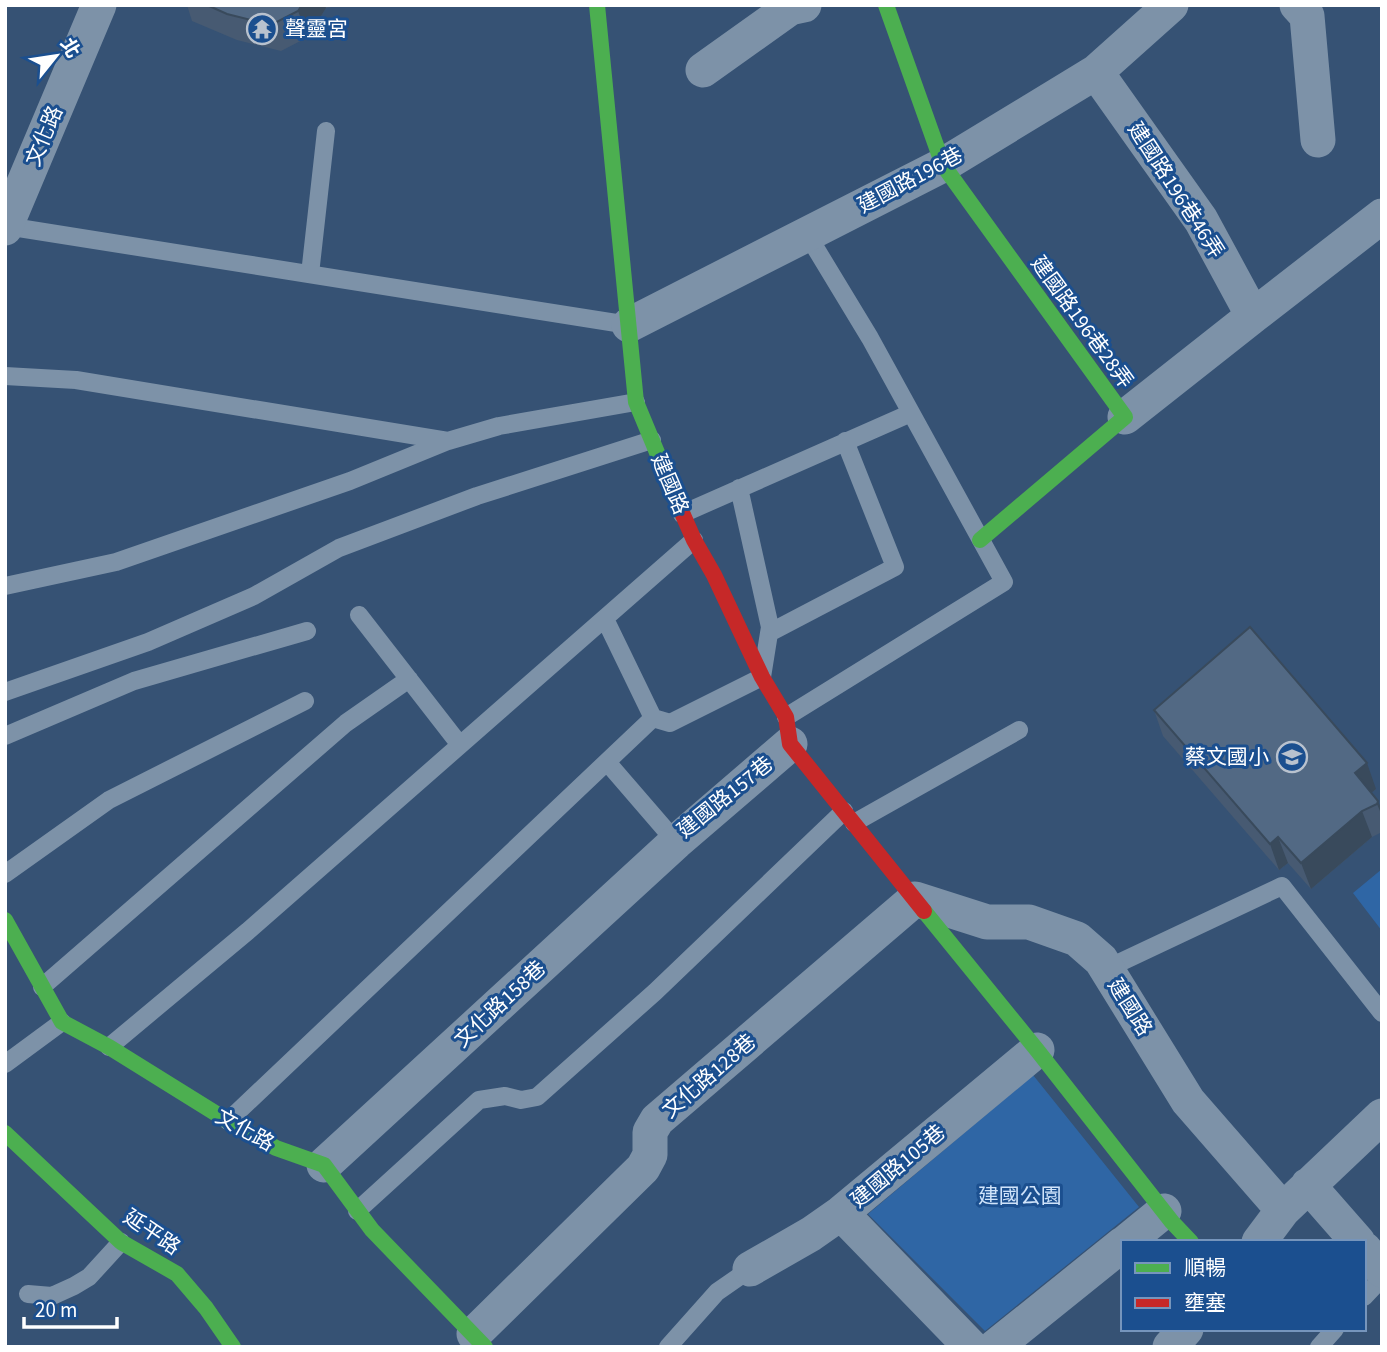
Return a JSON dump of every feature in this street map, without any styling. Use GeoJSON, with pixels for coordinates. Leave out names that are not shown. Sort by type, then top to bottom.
{"type":"FeatureCollection","features":[{"type":"Feature","properties":{"kind":"street","name":"文化路"},"geometry":{"type":"LineString","coordinates":[[6,227],[99,5]]}},
{"type":"Feature","properties":{"kind":"street","name":"建國路"},"geometry":{"type":"LineString","coordinates":[[597,5],[636,402],[694,540],[714,575],[788,731],[849,817],[1189,1240]]}},
{"type":"Feature","properties":{"kind":"street"},"geometry":{"type":"LineString","coordinates":[[703,70],[790,8],[804,5]]}},
{"type":"Feature","properties":{"kind":"street","name":"建國路196巷28弄"},"geometry":{"type":"LineString","coordinates":[[886,5],[943,165],[1125,417],[980,540]]}},
{"type":"Feature","properties":{"kind":"street","name":"建國路196巷"},"geometry":{"type":"LineString","coordinates":[[629,325],[943,165],[1096,72],[1171,5]]}},
{"type":"Feature","properties":{"kind":"street"},"geometry":{"type":"LineString","coordinates":[[1297,5],[1307,16],[1318,140]]}},
{"type":"Feature","properties":{"kind":"street","name":"建國路196巷46弄"},"geometry":{"type":"LineString","coordinates":[[1096,72],[1201,220],[1253,316]]}},
{"type":"Feature","properties":{"kind":"street"},"geometry":{"type":"LineString","coordinates":[[1125,417],[1382,216]]}},
{"type":"Feature","properties":{"kind":"street","name":"建國路157巷"},"geometry":{"type":"LineString","coordinates":[[676,842],[788,731]]}},
{"type":"Feature","properties":{"kind":"street","name":"文化路158巷"},"geometry":{"type":"LineString","coordinates":[[324,1165],[676,842]]}},
{"type":"Feature","properties":{"kind":"street","name":"建國路"},"geometry":{"type":"LineString","coordinates":[[915,899],[987,922],[1029,922],[1077,939],[1101,960],[1188,1101],[1283,1210]]}},
{"type":"Feature","properties":{"kind":"street","name":"文化路128巷"},"geometry":{"type":"LineString","coordinates":[[479,1341],[643,1168],[650,1155],[650,1132],[657,1120],[915,899]]}},
{"type":"Feature","properties":{"kind":"street"},"geometry":{"type":"LineString","coordinates":[[5,920],[62,1022]]}},
{"type":"Feature","properties":{"kind":"street","name":"文化路"},"geometry":{"type":"LineString","coordinates":[[62,1022],[109,1047],[228,1122],[276,1148],[324,1165]]}},
{"type":"Feature","properties":{"kind":"street","name":"建國路105巷"},"geometry":{"type":"LineString","coordinates":[[750,1269],[811,1234],[841,1213],[1037,1050]]}},
{"type":"Feature","properties":{"kind":"street"},"geometry":{"type":"LineString","coordinates":[[1260,1240],[1283,1210],[1382,1116]]}},
{"type":"Feature","properties":{"kind":"street","name":"延平路"},"geometry":{"type":"LineString","coordinates":[[8,1141],[121,1242],[177,1274],[206,1308],[233,1347]]}},
{"type":"Feature","properties":{"kind":"street"},"geometry":{"type":"LineString","coordinates":[[324,1165],[372,1230],[479,1341]]}},
{"type":"Feature","properties":{"kind":"street"},"geometry":{"type":"LineString","coordinates":[[1308,1185],[1356,1240]]}},
{"type":"Feature","properties":{"kind":"street"},"geometry":{"type":"LineString","coordinates":[[1128,1240],[1164,1211]]}},
{"type":"Feature","properties":{"kind":"street"},"geometry":{"type":"LineString","coordinates":[[841,1213],[971,1347]]}},
{"type":"Feature","properties":{"kind":"street"},"geometry":{"type":"LineString","coordinates":[[995,1347],[1121,1245]]}},
{"type":"Feature","properties":{"kind":"street"},"geometry":{"type":"LineString","coordinates":[[1366,1252],[1382,1270]]}},
{"type":"Feature","properties":{"kind":"street"},"geometry":{"type":"LineString","coordinates":[[1170,1347],[1183,1331]]}},
{"type":"Feature","properties":{"kind":"lane"},"geometry":{"type":"LineString","coordinates":[[310,274],[326,131]]}},
{"type":"Feature","properties":{"kind":"lane"},"geometry":{"type":"LineString","coordinates":[[6,227],[629,325]]}},
{"type":"Feature","properties":{"kind":"lane"},"geometry":{"type":"LineString","coordinates":[[788,731],[1004,582],[870,338],[807,234]]}},
{"type":"Feature","properties":{"kind":"lane"},"geometry":{"type":"LineString","coordinates":[[5,376],[76,380],[448,441]]}},
{"type":"Feature","properties":{"kind":"lane"},"geometry":{"type":"LineString","coordinates":[[5,586],[116,562],[350,481],[448,441],[499,426],[636,402]]}},
{"type":"Feature","properties":{"kind":"lane"},"geometry":{"type":"LineString","coordinates":[[682,513],[911,413]]}},
{"type":"Feature","properties":{"kind":"lane"},"geometry":{"type":"LineString","coordinates":[[5,692],[148,642],[254,596],[339,548],[477,496],[652,440]]}},
{"type":"Feature","properties":{"kind":"lane"},"geometry":{"type":"LineString","coordinates":[[769,633],[895,566],[845,441]]}},
{"type":"Feature","properties":{"kind":"lane"},"geometry":{"type":"LineString","coordinates":[[605,619],[653,718],[670,723],[762,677],[770,627],[739,488]]}},
{"type":"Feature","properties":{"kind":"lane"},"geometry":{"type":"LineString","coordinates":[[109,1047],[248,931],[694,540]]}},
{"type":"Feature","properties":{"kind":"lane"},"geometry":{"type":"LineString","coordinates":[[359,615],[460,746]]}},
{"type":"Feature","properties":{"kind":"lane"},"geometry":{"type":"LineString","coordinates":[[5,736],[134,681],[307,631]]}},
{"type":"Feature","properties":{"kind":"lane"},"geometry":{"type":"LineString","coordinates":[[42,986],[346,723],[409,679]]}},
{"type":"Feature","properties":{"kind":"lane"},"geometry":{"type":"LineString","coordinates":[[5,874],[109,800],[306,701]]}},
{"type":"Feature","properties":{"kind":"lane"},"geometry":{"type":"LineString","coordinates":[[228,1122],[653,718]]}},
{"type":"Feature","properties":{"kind":"lane"},"geometry":{"type":"LineString","coordinates":[[357,1212],[479,1100],[505,1096],[520,1100],[537,1097],[849,817],[1019,730]]}},
{"type":"Feature","properties":{"kind":"lane","name":"建國路157巷"},"geometry":{"type":"LineString","coordinates":[[607,762],[676,842]]}},
{"type":"Feature","properties":{"kind":"lane"},"geometry":{"type":"LineString","coordinates":[[1106,969],[1282,886],[1382,1013]]}},
{"type":"Feature","properties":{"kind":"lane"},"geometry":{"type":"LineString","coordinates":[[5,1065],[62,1022]]}},
{"type":"Feature","properties":{"kind":"lane"},"geometry":{"type":"LineString","coordinates":[[28,1294],[52,1296],[74,1286],[89,1277],[121,1242]]}},
{"type":"Feature","properties":{"kind":"lane"},"geometry":{"type":"LineString","coordinates":[[668,1347],[716,1292],[750,1269]]}},
{"type":"Feature","properties":{"kind":"lane"},"geometry":{"type":"LineString","coordinates":[[1366,1295],[1382,1278]]}},
{"type":"Feature","properties":{"kind":"lane"},"geometry":{"type":"LineString","coordinates":[[1319,1347],[1333,1331]]}},
{"type":"Feature","properties":{"kind":"green space"},"geometry":{"type":"Polygon","coordinates":[[[1382,869],[1382,931],[1353,893],[1382,869]]]}},
{"type":"Feature","properties":{"kind":"green space","name":"建國公園"},"geometry":{"type":"Polygon","coordinates":[[[1033,1075],[1139,1207],[985,1331],[868,1214],[1033,1075]]]}},
{"type":"Feature","properties":{"kind":"building"},"geometry":{"type":"Polygon","coordinates":[[[207,5],[302,5],[298,11],[271,25],[227,14],[207,5]]]}},
{"type":"Feature","properties":{"kind":"building"},"geometry":{"type":"Polygon","coordinates":[[[1250,627],[1367,763],[1355,773],[1378,801],[1362,811],[1301,863],[1278,837],[1270,844],[1154,710],[1250,627]]]}},
{"type":"Feature","properties":{"kind":"traffic: fast"},"geometry":{"type":"LineString","coordinates":[[597,5],[636,402],[683,515]]}},
{"type":"Feature","properties":{"kind":"traffic: fast"},"geometry":{"type":"LineString","coordinates":[[886,5],[943,165],[1125,417],[980,540]]}},
{"type":"Feature","properties":{"kind":"traffic: fast"},"geometry":{"type":"LineString","coordinates":[[924,911],[1189,1240]]}},
{"type":"Feature","properties":{"kind":"traffic: fast"},"geometry":{"type":"LineString","coordinates":[[5,920],[62,1022],[109,1047],[276,1148],[324,1165],[372,1230],[485,1347]]}},
{"type":"Feature","properties":{"kind":"traffic: fast"},"geometry":{"type":"LineString","coordinates":[[5,1133],[121,1242],[177,1274],[206,1308],[233,1347]]}},
{"type":"Feature","properties":{"kind":"traffic: jam"},"geometry":{"type":"LineString","coordinates":[[683,515],[762,677],[786,717],[790,744],[924,911]]}},
{"type":"Feature","properties":{"kind":"place","name":"聲靈宮"},"geometry":{"type":"Point","coordinates":[262,29]}},
{"type":"Feature","properties":{"kind":"place","name":"蔡文國小"},"geometry":{"type":"Point","coordinates":[1292,757]}}]}
